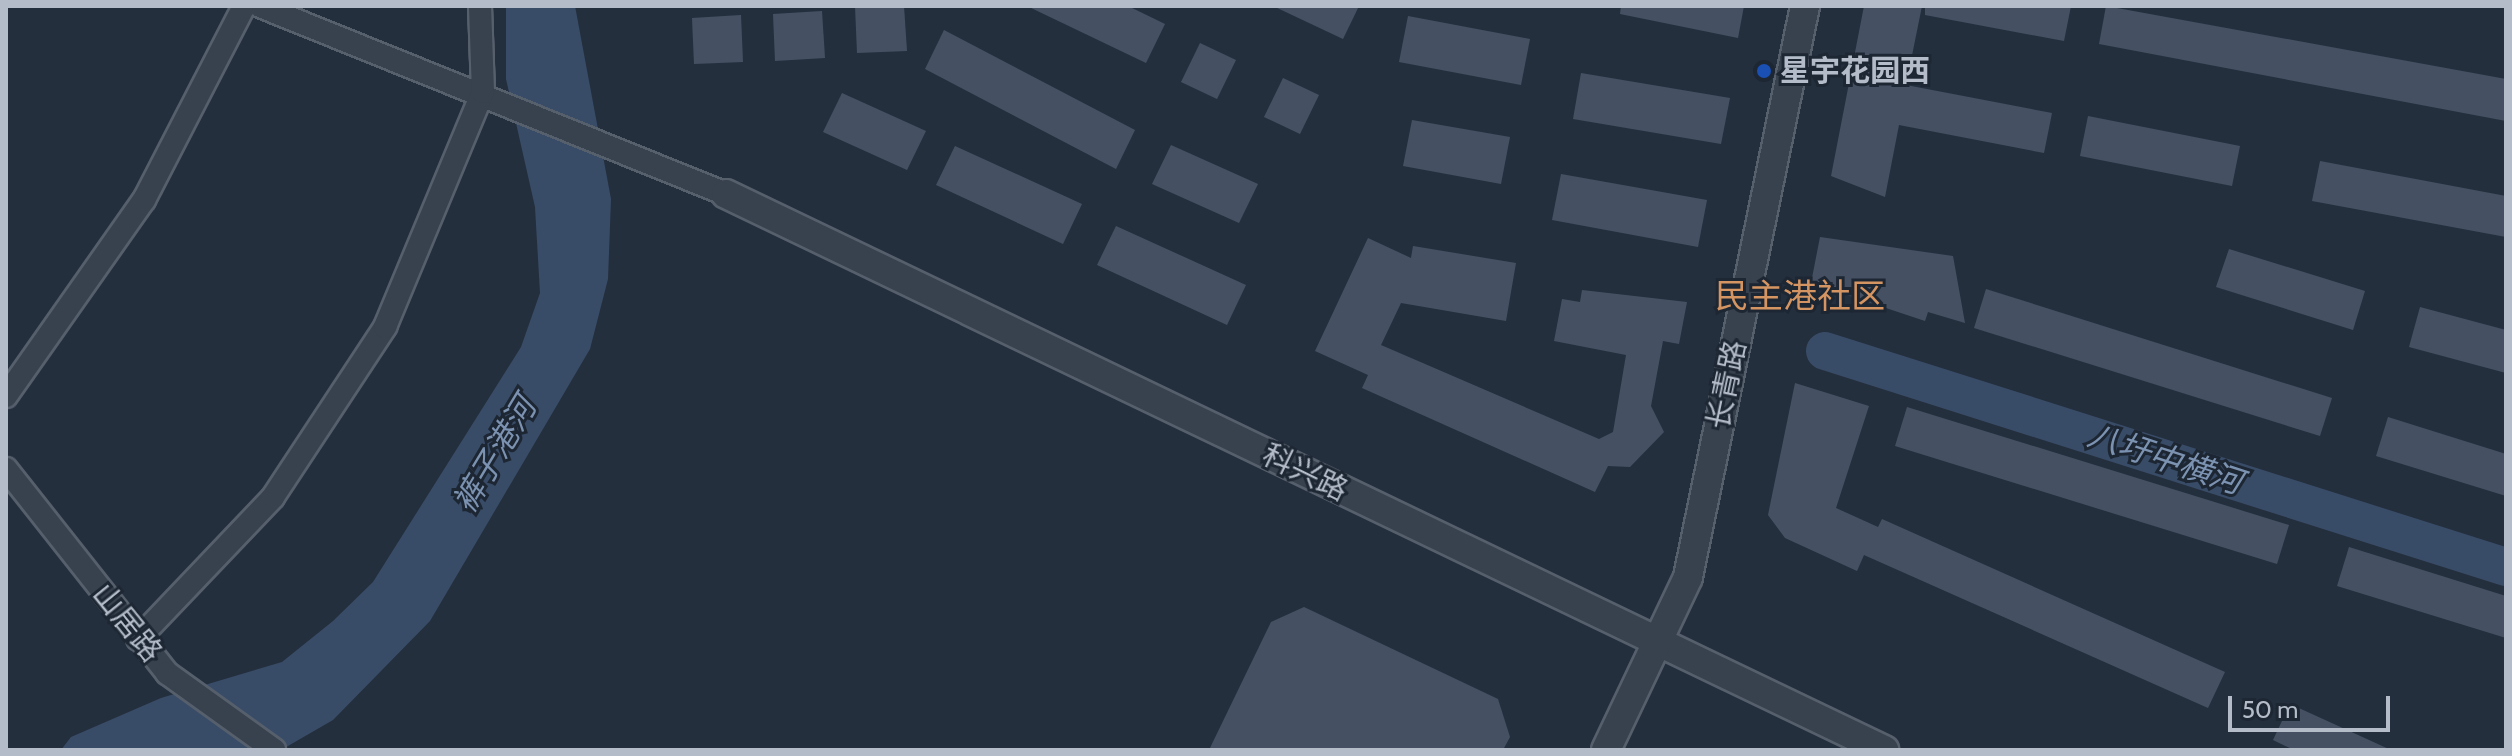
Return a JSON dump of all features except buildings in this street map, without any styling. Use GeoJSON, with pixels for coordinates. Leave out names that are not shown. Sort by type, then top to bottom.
{"type":"FeatureCollection","features":[{"type":"Feature","properties":{"kind":"street"},"geometry":{"type":"LineString","coordinates":[[6,396],[144,200],[244,6]]}},
{"type":"Feature","properties":{"kind":"street"},"geometry":{"type":"LineString","coordinates":[[260,6],[493,96],[726,194]]}},
{"type":"Feature","properties":{"kind":"street"},"geometry":{"type":"LineString","coordinates":[[138,639],[273,497],[385,327],[493,96],[480,6]]}},
{"type":"Feature","properties":{"kind":"street","name":"长青路"},"geometry":{"type":"LineString","coordinates":[[1606,750],[1688,577],[1805,6]]}},
{"type":"Feature","properties":{"kind":"street","name":"科兴路"},"geometry":{"type":"LineString","coordinates":[[726,194],[1884,750]]}},
{"type":"Feature","properties":{"kind":"street","name":"山居路"},"geometry":{"type":"LineString","coordinates":[[6,469],[167,673],[274,750]]}},
{"type":"Feature","properties":{"kind":"water","name":"裤子港河"},"geometry":{"type":"Polygon","coordinates":[[[506,6],[575,6],[611,199],[608,279],[590,349],[430,621],[333,720],[281,750],[61,750],[71,737],[161,698],[282,662],[333,621],[373,582],[521,347],[540,293],[535,207],[506,79],[506,6]]]}},
{"type":"Feature","properties":{"kind":"waterway","name":"八圩中横河"},"geometry":{"type":"LineString","coordinates":[[1825,351],[2506,567]]}},
{"type":"Feature","properties":{"kind":"place","name":"星宇花园西"},"geometry":{"type":"Point","coordinates":[1764,71]}},
{"type":"Feature","properties":{"kind":"district","name":"民主港社区"},"geometry":{"type":"Point","coordinates":[1800,297]}}]}
